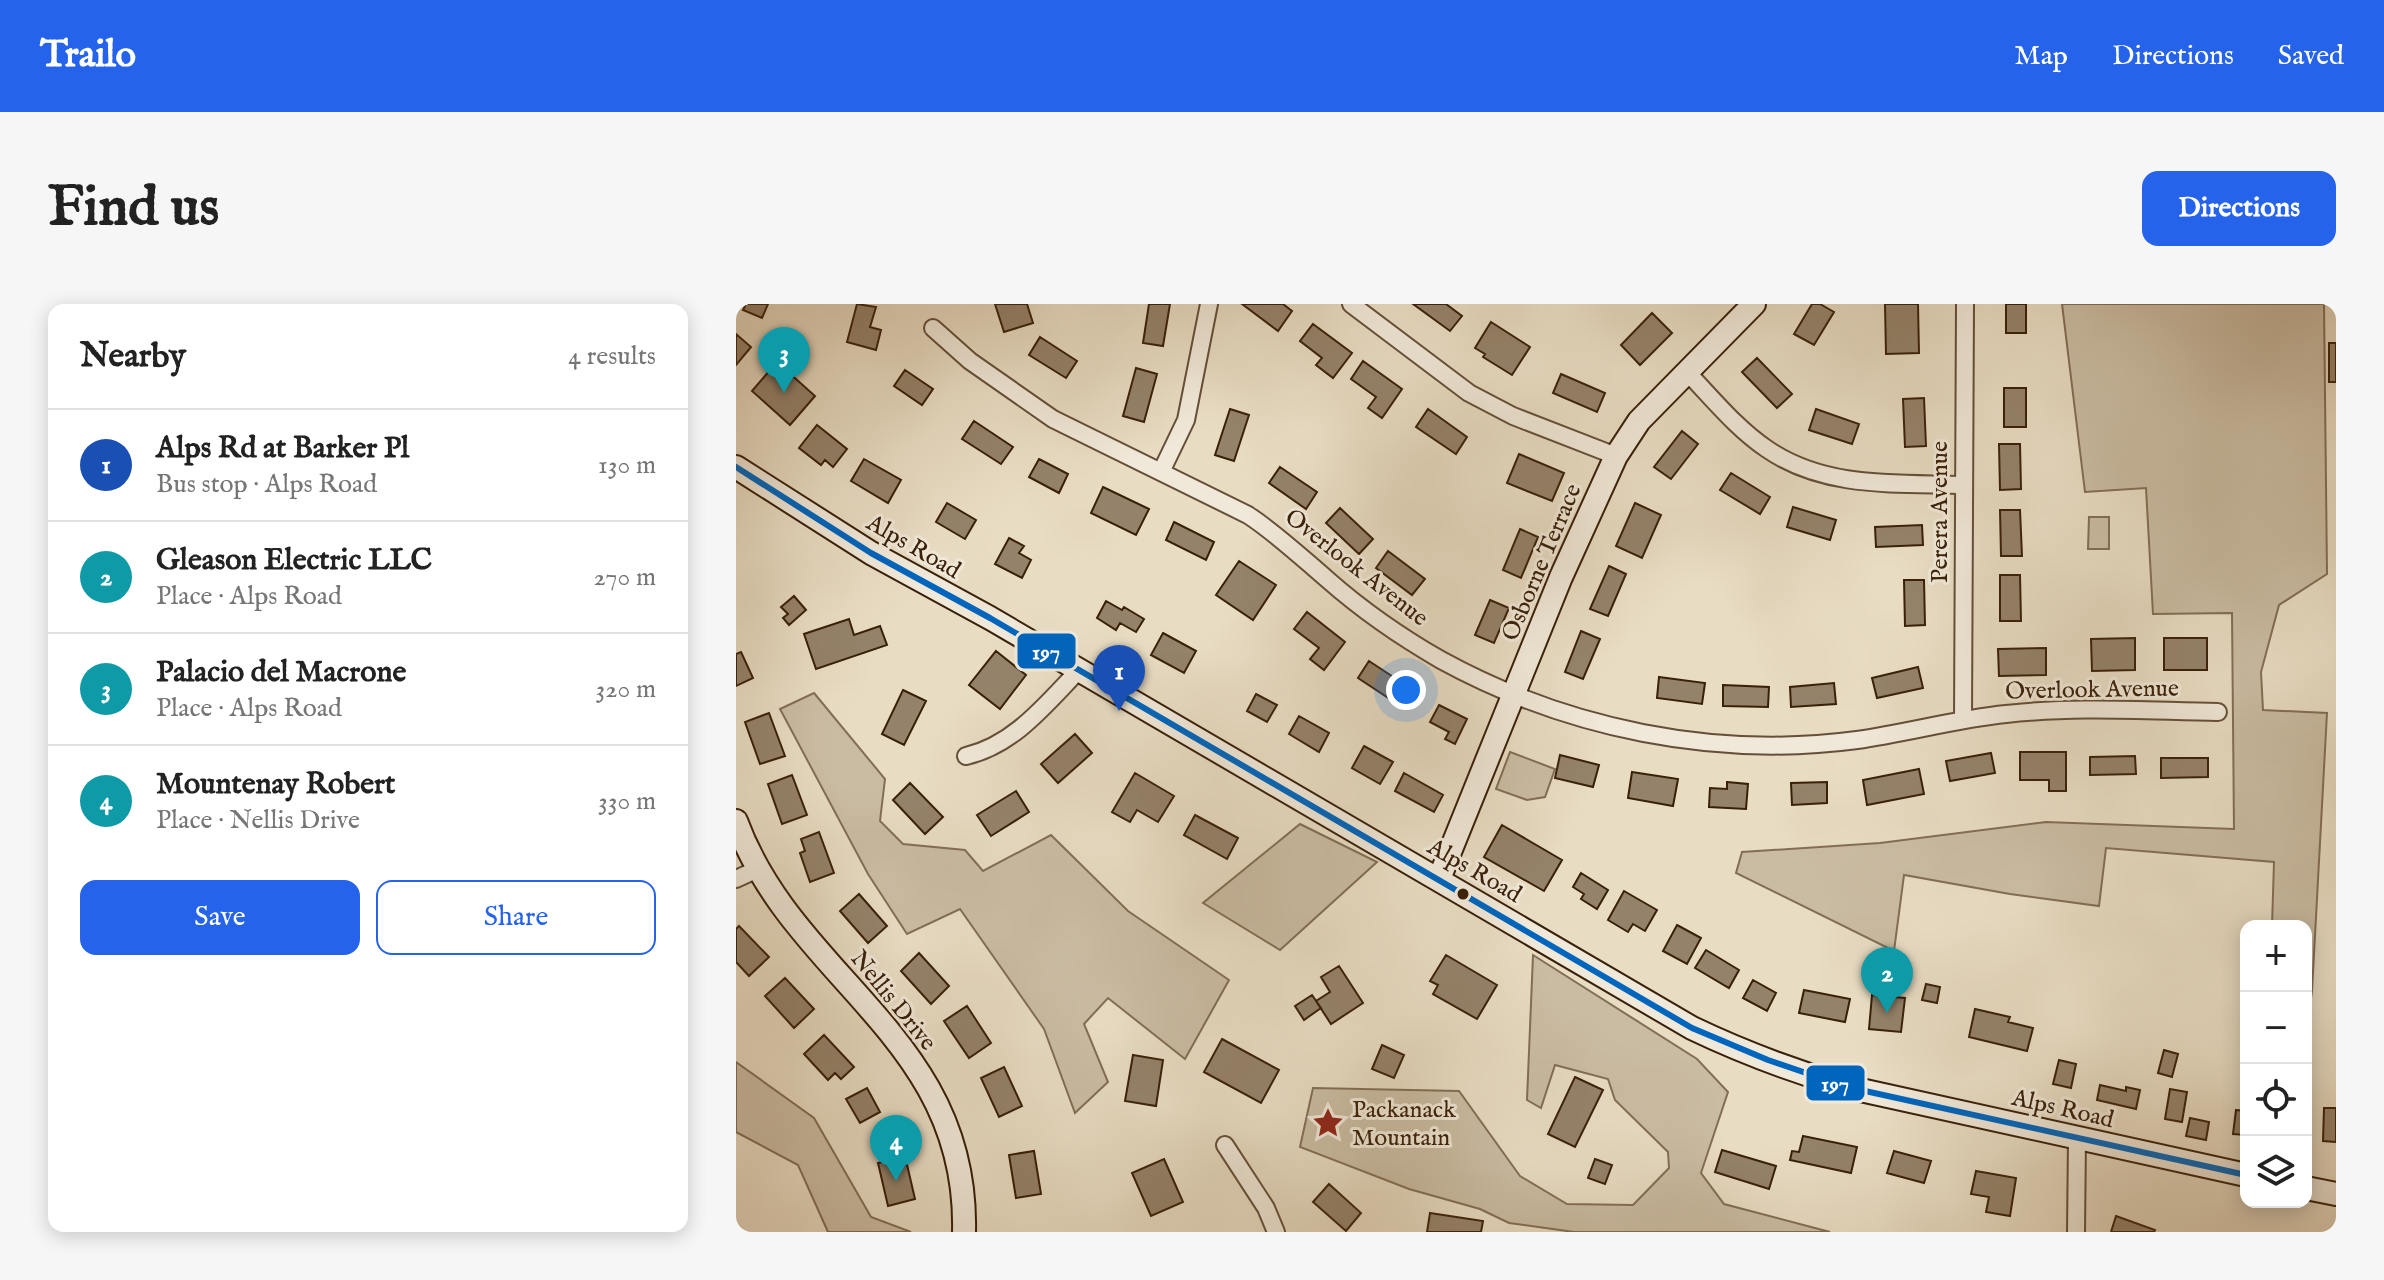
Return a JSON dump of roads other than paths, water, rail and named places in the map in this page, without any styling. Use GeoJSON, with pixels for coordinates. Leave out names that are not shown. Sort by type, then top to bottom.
{"type":"FeatureCollection","features":[{"type":"Feature","properties":{"kind":"main road","name":"Osborne Terrace"},"geometry":{"type":"LineString","coordinates":[[1439,879],[1595,499],[1616,456],[1639,421],[1754,304]]}},
{"type":"Feature","properties":{"kind":"main road","name":"Alps Road"},"geometry":{"type":"LineString","coordinates":[[736,467],[871,553],[1079,670],[1692,1028],[1765,1060],[1847,1087],[2240,1174]]}},
{"type":"Feature","properties":{"kind":"main road","name":"Nellis Drive"},"geometry":{"type":"LineString","coordinates":[[736,821],[758,869],[777,900],[891,1031],[926,1081],[957,1160],[964,1232]]}},
{"type":"Feature","properties":{"kind":"main road"},"geometry":{"type":"LineString","coordinates":[[2312,1189],[2336,1194]]}},
{"type":"Feature","properties":{"kind":"street"},"geometry":{"type":"LineString","coordinates":[[1161,472],[1186,420],[1209,304]]}},
{"type":"Feature","properties":{"kind":"street"},"geometry":{"type":"LineString","coordinates":[[1351,304],[1469,393],[1513,416],[1616,456]]}},
{"type":"Feature","properties":{"kind":"street","name":"Perera Avenue"},"geometry":{"type":"LineString","coordinates":[[1963,720],[1965,304]]}},
{"type":"Feature","properties":{"kind":"street","name":"Overlook Avenue"},"geometry":{"type":"LineString","coordinates":[[933,328],[970,361],[1053,419],[1218,498],[1276,533],[1362,608],[1400,635],[1441,660],[1562,713],[1666,737],[1792,745],[1855,740],[1963,720],[2052,710],[2218,712]]}},
{"type":"Feature","properties":{"kind":"street"},"geometry":{"type":"LineString","coordinates":[[1687,372],[1757,442],[1808,471],[1857,482],[1963,485]]}},
{"type":"Feature","properties":{"kind":"street"},"geometry":{"type":"LineString","coordinates":[[966,756],[987,751],[1011,738],[1079,670]]}},
{"type":"Feature","properties":{"kind":"street"},"geometry":{"type":"LineString","coordinates":[[736,879],[758,869]]}},
{"type":"Feature","properties":{"kind":"street"},"geometry":{"type":"LineString","coordinates":[[2076,1232],[2077,1138]]}},
{"type":"Feature","properties":{"kind":"street"},"geometry":{"type":"LineString","coordinates":[[1225,1145],[1266,1208],[1276,1232]]}},
{"type":"Feature","properties":{"kind":"place","name":"Palacio del Macrone"},"geometry":{"type":"Point","coordinates":[784,393]}},
{"type":"Feature","properties":{"kind":"place","name":"Alps Rd at Barker Pl"},"geometry":{"type":"Point","coordinates":[1119,711]}},
{"type":"Feature","properties":{"kind":"place","name":"Gleason Electric LLC"},"geometry":{"type":"Point","coordinates":[1887,1013]}},
{"type":"Feature","properties":{"kind":"place","name":"Packanack Mountain"},"geometry":{"type":"Point","coordinates":[1328,1123]}},
{"type":"Feature","properties":{"kind":"place","name":"Mountenay Robert"},"geometry":{"type":"Point","coordinates":[896,1181]}}]}
